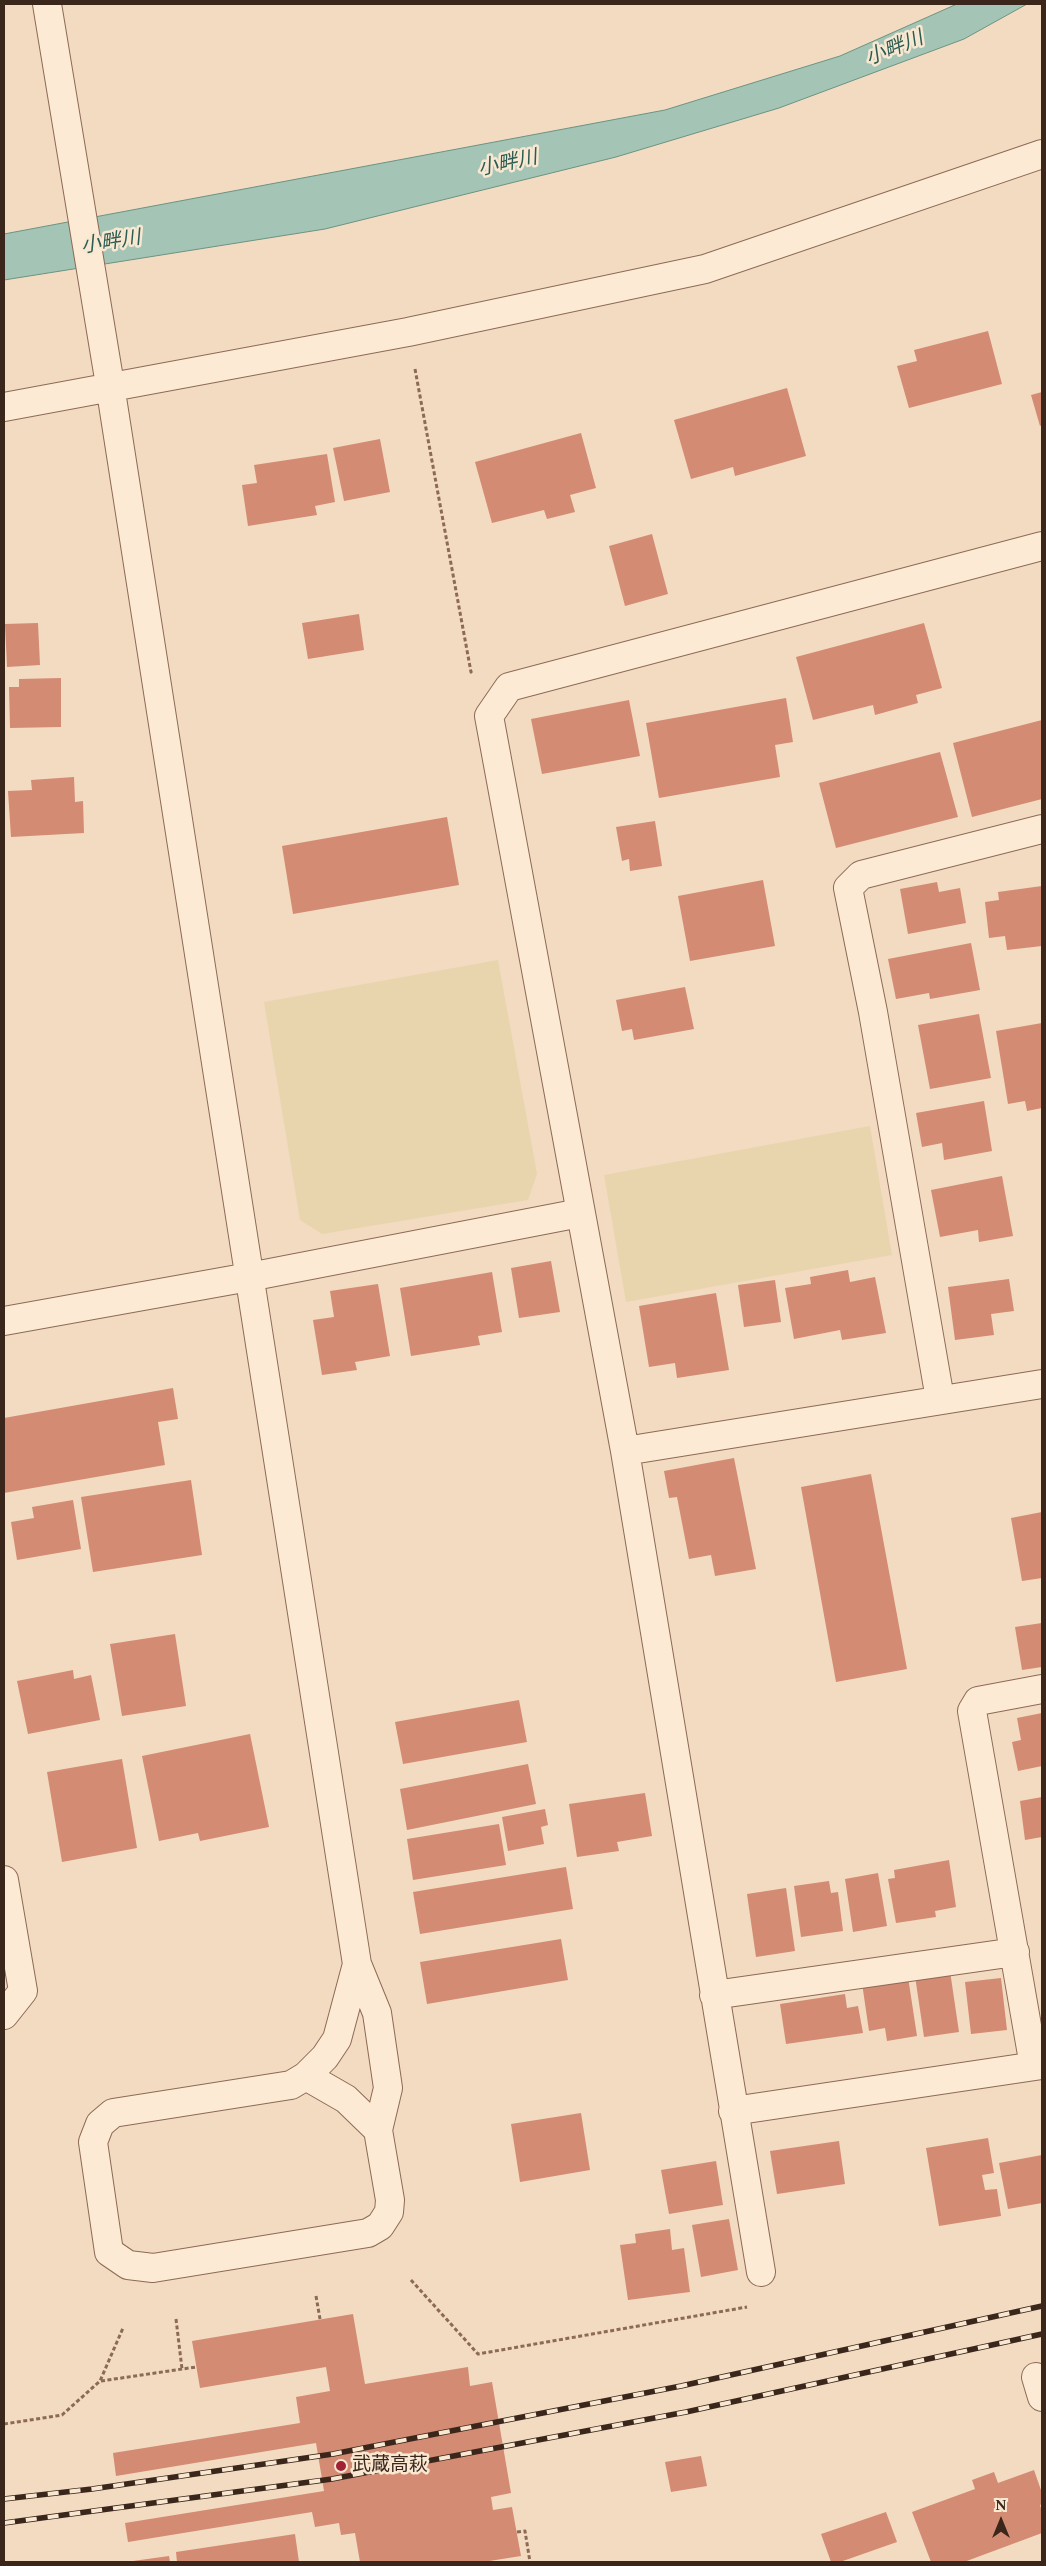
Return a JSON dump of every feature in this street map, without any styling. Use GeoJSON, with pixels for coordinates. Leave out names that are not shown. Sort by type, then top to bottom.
{"type":"FeatureCollection","features":[{"type":"Feature","properties":{"kind":"street"},"geometry":{"type":"LineString","coordinates":[[47,4],[110,386],[357,1964],[377,2012],[388,2088],[378,2130],[390,2206],[389,2212],[380,2226],[368,2233],[153,2268],[128,2265],[109,2252],[93,2142],[100,2124],[113,2113],[291,2085],[306,2076],[325,2058],[337,2039],[357,1964]]}},
{"type":"Feature","properties":{"kind":"street"},"geometry":{"type":"LineString","coordinates":[[4,407],[408,332],[705,269],[1042,154]]}},
{"type":"Feature","properties":{"kind":"street"},"geometry":{"type":"LineString","coordinates":[[761,2272],[624,1451],[489,716],[509,687],[1042,546]]}},
{"type":"Feature","properties":{"kind":"street"},"geometry":{"type":"LineString","coordinates":[[940,1399],[873,1012],[848,888],[861,875],[1042,829]]}},
{"type":"Feature","properties":{"kind":"street"},"geometry":{"type":"LineString","coordinates":[[4,1321],[249,1277],[580,1213]]}},
{"type":"Feature","properties":{"kind":"street"},"geometry":{"type":"LineString","coordinates":[[624,1451],[1042,1384]]}},
{"type":"Feature","properties":{"kind":"street"},"geometry":{"type":"LineString","coordinates":[[733,2111],[1038,2066],[1015,1952],[972,1711],[978,1701],[1042,1689]]}},
{"type":"Feature","properties":{"kind":"street"},"geometry":{"type":"LineString","coordinates":[[4,1880],[24,1992],[4,2015]]}},
{"type":"Feature","properties":{"kind":"street"},"geometry":{"type":"LineString","coordinates":[[714,1995],[1015,1952]]}},
{"type":"Feature","properties":{"kind":"street"},"geometry":{"type":"LineString","coordinates":[[306,2076],[346,2099],[378,2130]]}},
{"type":"Feature","properties":{"kind":"path"},"geometry":{"type":"LineString","coordinates":[[408,332],[471,672],[501,700]]}},
{"type":"Feature","properties":{"kind":"path"},"geometry":{"type":"LineString","coordinates":[[411,2280],[478,2354],[765,2304],[761,2272]]}},
{"type":"Feature","properties":{"kind":"path"},"geometry":{"type":"LineString","coordinates":[[316,2296],[320,2320]]}},
{"type":"Feature","properties":{"kind":"path"},"geometry":{"type":"LineString","coordinates":[[176,2320],[182,2369]]}},
{"type":"Feature","properties":{"kind":"path"},"geometry":{"type":"LineString","coordinates":[[4,2424],[62,2414],[100,2381],[123,2328]]}},
{"type":"Feature","properties":{"kind":"path"},"geometry":{"type":"LineString","coordinates":[[100,2381],[196,2367]]}},
{"type":"Feature","properties":{"kind":"path"},"geometry":{"type":"LineString","coordinates":[[516,2532],[525,2531],[530,2562]]}},
{"type":"Feature","properties":{"kind":"shaded area"},"geometry":{"type":"Polygon","coordinates":[[[498,960],[537,1174],[528,1200],[322,1234],[300,1220],[264,1002],[498,960]]]}},
{"type":"Feature","properties":{"kind":"shaded area"},"geometry":{"type":"Polygon","coordinates":[[[870,1126],[892,1255],[626,1302],[604,1175],[870,1126]]]}},
{"type":"Feature","properties":{"kind":"water","name":"小畔川"},"geometry":{"type":"Polygon","coordinates":[[[957,4],[1027,4],[964,39],[779,108],[616,157],[325,229],[4,280],[4,234],[665,110],[840,56],[957,4]]]}},
{"type":"Feature","properties":{"kind":"building"},"geometry":{"type":"Polygon","coordinates":[[[988,331],[1002,384],[909,408],[897,366],[917,361],[914,350],[988,331]]]}},
{"type":"Feature","properties":{"kind":"building"},"geometry":{"type":"Polygon","coordinates":[[[787,388],[806,456],[735,476],[733,467],[691,479],[674,420],[787,388]]]}},
{"type":"Feature","properties":{"kind":"building"},"geometry":{"type":"Polygon","coordinates":[[[1042,392],[1042,425],[1040,426],[1031,395],[1042,392]]]}},
{"type":"Feature","properties":{"kind":"building"},"geometry":{"type":"Polygon","coordinates":[[[581,433],[596,488],[570,495],[575,512],[547,519],[544,510],[492,523],[475,462],[581,433]]]}},
{"type":"Feature","properties":{"kind":"building"},"geometry":{"type":"Polygon","coordinates":[[[380,439],[390,492],[344,501],[333,448],[380,439]]]}},
{"type":"Feature","properties":{"kind":"building"},"geometry":{"type":"Polygon","coordinates":[[[327,454],[335,502],[315,506],[317,515],[248,526],[242,485],[257,483],[254,465],[327,454]]]}},
{"type":"Feature","properties":{"kind":"building"},"geometry":{"type":"Polygon","coordinates":[[[652,534],[668,594],[625,606],[609,546],[652,534]]]}},
{"type":"Feature","properties":{"kind":"building"},"geometry":{"type":"Polygon","coordinates":[[[359,614],[364,650],[308,659],[302,623],[359,614]]]}},
{"type":"Feature","properties":{"kind":"building"},"geometry":{"type":"Polygon","coordinates":[[[38,623],[40,665],[7,667],[5,624],[38,623]]]}},
{"type":"Feature","properties":{"kind":"building"},"geometry":{"type":"Polygon","coordinates":[[[924,623],[942,688],[916,695],[918,703],[875,715],[873,705],[813,720],[796,657],[924,623]]]}},
{"type":"Feature","properties":{"kind":"building"},"geometry":{"type":"Polygon","coordinates":[[[61,678],[61,727],[10,728],[9,687],[19,687],[19,679],[61,678]]]}},
{"type":"Feature","properties":{"kind":"building"},"geometry":{"type":"Polygon","coordinates":[[[786,698],[793,742],[775,745],[780,777],[659,798],[646,723],[786,698]]]}},
{"type":"Feature","properties":{"kind":"building"},"geometry":{"type":"Polygon","coordinates":[[[629,700],[640,756],[542,774],[531,719],[629,700]]]}},
{"type":"Feature","properties":{"kind":"building"},"geometry":{"type":"Polygon","coordinates":[[[1042,720],[1042,799],[972,817],[953,743],[1042,720]]]}},
{"type":"Feature","properties":{"kind":"building"},"geometry":{"type":"Polygon","coordinates":[[[940,752],[958,817],[836,848],[819,783],[940,752]]]}},
{"type":"Feature","properties":{"kind":"building"},"geometry":{"type":"Polygon","coordinates":[[[74,777],[75,802],[83,801],[84,833],[11,837],[8,791],[32,790],[31,780],[74,777]]]}},
{"type":"Feature","properties":{"kind":"building"},"geometry":{"type":"Polygon","coordinates":[[[447,817],[459,885],[293,914],[282,846],[447,817]]]}},
{"type":"Feature","properties":{"kind":"building"},"geometry":{"type":"Polygon","coordinates":[[[655,821],[662,866],[630,871],[629,859],[622,861],[616,827],[655,821]]]}},
{"type":"Feature","properties":{"kind":"building"},"geometry":{"type":"Polygon","coordinates":[[[763,880],[775,946],[690,961],[678,896],[763,880]]]}},
{"type":"Feature","properties":{"kind":"building"},"geometry":{"type":"Polygon","coordinates":[[[937,882],[939,892],[960,888],[966,923],[908,934],[900,889],[937,882]]]}},
{"type":"Feature","properties":{"kind":"building"},"geometry":{"type":"Polygon","coordinates":[[[1042,886],[1042,946],[1007,950],[1005,936],[989,938],[985,902],[999,900],[998,892],[1042,886]]]}},
{"type":"Feature","properties":{"kind":"building"},"geometry":{"type":"Polygon","coordinates":[[[971,943],[980,990],[930,999],[929,993],[896,999],[888,959],[971,943]]]}},
{"type":"Feature","properties":{"kind":"building"},"geometry":{"type":"Polygon","coordinates":[[[685,987],[694,1029],[634,1040],[632,1029],[622,1031],[616,1000],[685,987]]]}},
{"type":"Feature","properties":{"kind":"building"},"geometry":{"type":"Polygon","coordinates":[[[979,1014],[991,1078],[930,1089],[918,1025],[979,1014]]]}},
{"type":"Feature","properties":{"kind":"building"},"geometry":{"type":"Polygon","coordinates":[[[1042,1023],[1042,1108],[1027,1111],[1025,1101],[1008,1104],[996,1031],[1042,1023]]]}},
{"type":"Feature","properties":{"kind":"building"},"geometry":{"type":"Polygon","coordinates":[[[984,1101],[992,1151],[944,1160],[942,1143],[922,1147],[916,1113],[984,1101]]]}},
{"type":"Feature","properties":{"kind":"building"},"geometry":{"type":"Polygon","coordinates":[[[1002,1176],[1013,1236],[979,1242],[978,1230],[940,1237],[931,1190],[1002,1176]]]}},
{"type":"Feature","properties":{"kind":"building"},"geometry":{"type":"Polygon","coordinates":[[[551,1261],[560,1312],[519,1318],[511,1268],[551,1261]]]}},
{"type":"Feature","properties":{"kind":"building"},"geometry":{"type":"Polygon","coordinates":[[[848,1270],[850,1282],[875,1277],[886,1333],[842,1340],[840,1330],[794,1339],[785,1288],[811,1284],[810,1277],[848,1270]]]}},
{"type":"Feature","properties":{"kind":"building"},"geometry":{"type":"Polygon","coordinates":[[[492,1272],[502,1332],[478,1336],[480,1345],[411,1356],[400,1288],[492,1272]]]}},
{"type":"Feature","properties":{"kind":"building"},"geometry":{"type":"Polygon","coordinates":[[[1009,1279],[1014,1311],[991,1314],[994,1335],[955,1340],[948,1287],[1009,1279]]]}},
{"type":"Feature","properties":{"kind":"building"},"geometry":{"type":"Polygon","coordinates":[[[775,1280],[781,1322],[744,1327],[738,1285],[775,1280]]]}},
{"type":"Feature","properties":{"kind":"building"},"geometry":{"type":"Polygon","coordinates":[[[378,1284],[390,1356],[355,1362],[357,1370],[322,1375],[313,1320],[334,1317],[330,1291],[378,1284]]]}},
{"type":"Feature","properties":{"kind":"building"},"geometry":{"type":"Polygon","coordinates":[[[716,1293],[729,1370],[677,1378],[675,1363],[649,1367],[639,1306],[716,1293]]]}},
{"type":"Feature","properties":{"kind":"building"},"geometry":{"type":"Polygon","coordinates":[[[173,1388],[178,1419],[158,1422],[165,1465],[4,1493],[4,1418],[173,1388]]]}},
{"type":"Feature","properties":{"kind":"building"},"geometry":{"type":"Polygon","coordinates":[[[734,1458],[756,1569],[715,1576],[711,1555],[689,1559],[677,1497],[669,1498],[664,1471],[734,1458]]]}},
{"type":"Feature","properties":{"kind":"building"},"geometry":{"type":"Polygon","coordinates":[[[871,1474],[907,1669],[836,1682],[801,1487],[871,1474]]]}},
{"type":"Feature","properties":{"kind":"building"},"geometry":{"type":"Polygon","coordinates":[[[191,1480],[202,1555],[93,1572],[81,1497],[191,1480]]]}},
{"type":"Feature","properties":{"kind":"building"},"geometry":{"type":"Polygon","coordinates":[[[73,1500],[81,1549],[17,1560],[11,1522],[34,1518],[32,1507],[73,1500]]]}},
{"type":"Feature","properties":{"kind":"building"},"geometry":{"type":"Polygon","coordinates":[[[1042,1512],[1042,1578],[1022,1581],[1011,1518],[1042,1512]]]}},
{"type":"Feature","properties":{"kind":"building"},"geometry":{"type":"Polygon","coordinates":[[[1042,1623],[1042,1667],[1022,1670],[1015,1627],[1042,1623]]]}},
{"type":"Feature","properties":{"kind":"building"},"geometry":{"type":"Polygon","coordinates":[[[175,1634],[186,1706],[122,1716],[110,1644],[175,1634]]]}},
{"type":"Feature","properties":{"kind":"building"},"geometry":{"type":"Polygon","coordinates":[[[73,1670],[74,1679],[91,1675],[100,1720],[28,1734],[17,1681],[73,1670]]]}},
{"type":"Feature","properties":{"kind":"building"},"geometry":{"type":"Polygon","coordinates":[[[519,1700],[527,1742],[403,1764],[395,1722],[519,1700]]]}},
{"type":"Feature","properties":{"kind":"building"},"geometry":{"type":"Polygon","coordinates":[[[1042,1713],[1042,1766],[1018,1771],[1012,1742],[1021,1740],[1017,1718],[1042,1713]]]}},
{"type":"Feature","properties":{"kind":"building"},"geometry":{"type":"Polygon","coordinates":[[[250,1734],[269,1827],[200,1841],[198,1833],[159,1841],[142,1756],[250,1734]]]}},
{"type":"Feature","properties":{"kind":"building"},"geometry":{"type":"Polygon","coordinates":[[[122,1759],[137,1848],[62,1862],[47,1772],[122,1759]]]}},
{"type":"Feature","properties":{"kind":"building"},"geometry":{"type":"Polygon","coordinates":[[[528,1764],[536,1804],[407,1830],[400,1789],[528,1764]]]}},
{"type":"Feature","properties":{"kind":"building"},"geometry":{"type":"Polygon","coordinates":[[[645,1793],[652,1836],[617,1842],[619,1851],[577,1857],[569,1804],[645,1793]]]}},
{"type":"Feature","properties":{"kind":"building"},"geometry":{"type":"Polygon","coordinates":[[[1042,1797],[1042,1837],[1025,1840],[1020,1801],[1042,1797]]]}},
{"type":"Feature","properties":{"kind":"building"},"geometry":{"type":"Polygon","coordinates":[[[545,1809],[548,1825],[541,1827],[544,1844],[508,1851],[502,1817],[545,1809]]]}},
{"type":"Feature","properties":{"kind":"building"},"geometry":{"type":"Polygon","coordinates":[[[499,1824],[506,1865],[413,1880],[407,1839],[499,1824]]]}},
{"type":"Feature","properties":{"kind":"building"},"geometry":{"type":"Polygon","coordinates":[[[949,1860],[956,1907],[935,1911],[936,1917],[896,1923],[888,1879],[895,1878],[894,1870],[949,1860]]]}},
{"type":"Feature","properties":{"kind":"building"},"geometry":{"type":"Polygon","coordinates":[[[566,1867],[573,1909],[420,1934],[413,1892],[566,1867]]]}},
{"type":"Feature","properties":{"kind":"building"},"geometry":{"type":"Polygon","coordinates":[[[878,1873],[887,1926],[853,1932],[845,1879],[878,1873]]]}},
{"type":"Feature","properties":{"kind":"building"},"geometry":{"type":"Polygon","coordinates":[[[829,1881],[831,1893],[838,1892],[843,1931],[801,1937],[794,1886],[829,1881]]]}},
{"type":"Feature","properties":{"kind":"building"},"geometry":{"type":"Polygon","coordinates":[[[786,1888],[795,1951],[756,1957],[747,1894],[786,1888]]]}},
{"type":"Feature","properties":{"kind":"building"},"geometry":{"type":"Polygon","coordinates":[[[561,1939],[568,1980],[427,2004],[420,1962],[561,1939]]]}},
{"type":"Feature","properties":{"kind":"building"},"geometry":{"type":"Polygon","coordinates":[[[950,1971],[959,2032],[924,2037],[915,1976],[950,1971]]]}},
{"type":"Feature","properties":{"kind":"building"},"geometry":{"type":"Polygon","coordinates":[[[908,1977],[917,2036],[887,2041],[885,2028],[869,2031],[862,1983],[908,1977]]]}},
{"type":"Feature","properties":{"kind":"building"},"geometry":{"type":"Polygon","coordinates":[[[1001,1978],[1007,2030],[971,2034],[965,1982],[1001,1978]]]}},
{"type":"Feature","properties":{"kind":"building"},"geometry":{"type":"Polygon","coordinates":[[[845,1994],[847,2008],[858,2006],[863,2033],[786,2044],[780,2004],[845,1994]]]}},
{"type":"Feature","properties":{"kind":"building"},"geometry":{"type":"Polygon","coordinates":[[[581,2113],[590,2170],[520,2182],[511,2124],[581,2113]]]}},
{"type":"Feature","properties":{"kind":"building"},"geometry":{"type":"Polygon","coordinates":[[[988,2138],[994,2173],[982,2175],[985,2190],[997,2189],[1001,2216],[939,2226],[926,2148],[988,2138]]]}},
{"type":"Feature","properties":{"kind":"building"},"geometry":{"type":"Polygon","coordinates":[[[839,2141],[845,2184],[777,2194],[770,2151],[839,2141]]]}},
{"type":"Feature","properties":{"kind":"building"},"geometry":{"type":"Polygon","coordinates":[[[1042,2155],[1042,2203],[1008,2209],[999,2163],[1042,2155]]]}},
{"type":"Feature","properties":{"kind":"building"},"geometry":{"type":"Polygon","coordinates":[[[716,2161],[723,2205],[669,2214],[661,2170],[716,2161]]]}},
{"type":"Feature","properties":{"kind":"building"},"geometry":{"type":"Polygon","coordinates":[[[729,2219],[738,2270],[701,2277],[692,2225],[729,2219]]]}},
{"type":"Feature","properties":{"kind":"building"},"geometry":{"type":"Polygon","coordinates":[[[670,2229],[672,2250],[684,2248],[690,2292],[628,2300],[620,2245],[636,2243],[635,2234],[670,2229]]]}},
{"type":"Feature","properties":{"kind":"building"},"geometry":{"type":"Polygon","coordinates":[[[353,2314],[365,2384],[468,2367],[470,2386],[492,2382],[511,2493],[491,2497],[493,2510],[512,2507],[521,2556],[483,2562],[360,2562],[355,2533],[341,2535],[339,2523],[315,2527],[312,2512],[128,2542],[125,2523],[324,2491],[316,2443],[116,2476],[113,2453],[300,2423],[296,2397],[330,2391],[326,2367],[200,2388],[192,2341],[353,2314]]]}},
{"type":"Feature","properties":{"kind":"building"},"geometry":{"type":"Polygon","coordinates":[[[701,2456],[707,2486],[671,2492],[665,2462],[701,2456]]]}},
{"type":"Feature","properties":{"kind":"building"},"geometry":{"type":"Polygon","coordinates":[[[1034,2470],[1042,2493],[1042,2504],[1040,2505],[1042,2533],[964,2562],[931,2562],[912,2512],[975,2489],[972,2480],[994,2472],[998,2483],[1034,2470]]]}},
{"type":"Feature","properties":{"kind":"building"},"geometry":{"type":"Polygon","coordinates":[[[886,2512],[897,2542],[840,2562],[831,2562],[821,2534],[886,2512]]]}},
{"type":"Feature","properties":{"kind":"building"},"geometry":{"type":"Polygon","coordinates":[[[295,2534],[299,2562],[177,2562],[176,2552],[295,2534]]]}},
{"type":"Feature","properties":{"kind":"building"},"geometry":{"type":"Polygon","coordinates":[[[169,2556],[170,2562],[133,2562],[133,2561],[169,2556]]]}},
{"type":"Feature","properties":{"kind":"railway"},"geometry":{"type":"LineString","coordinates":[[4,2499],[92,2489],[333,2454],[681,2386],[1042,2306]]}},
{"type":"Feature","properties":{"kind":"railway"},"geometry":{"type":"LineString","coordinates":[[4,2523],[332,2479],[686,2412],[1042,2334]]}},
{"type":"Feature","properties":{"kind":"place","name":"武蔵高萩"},"geometry":{"type":"Point","coordinates":[341,2466]}}]}
